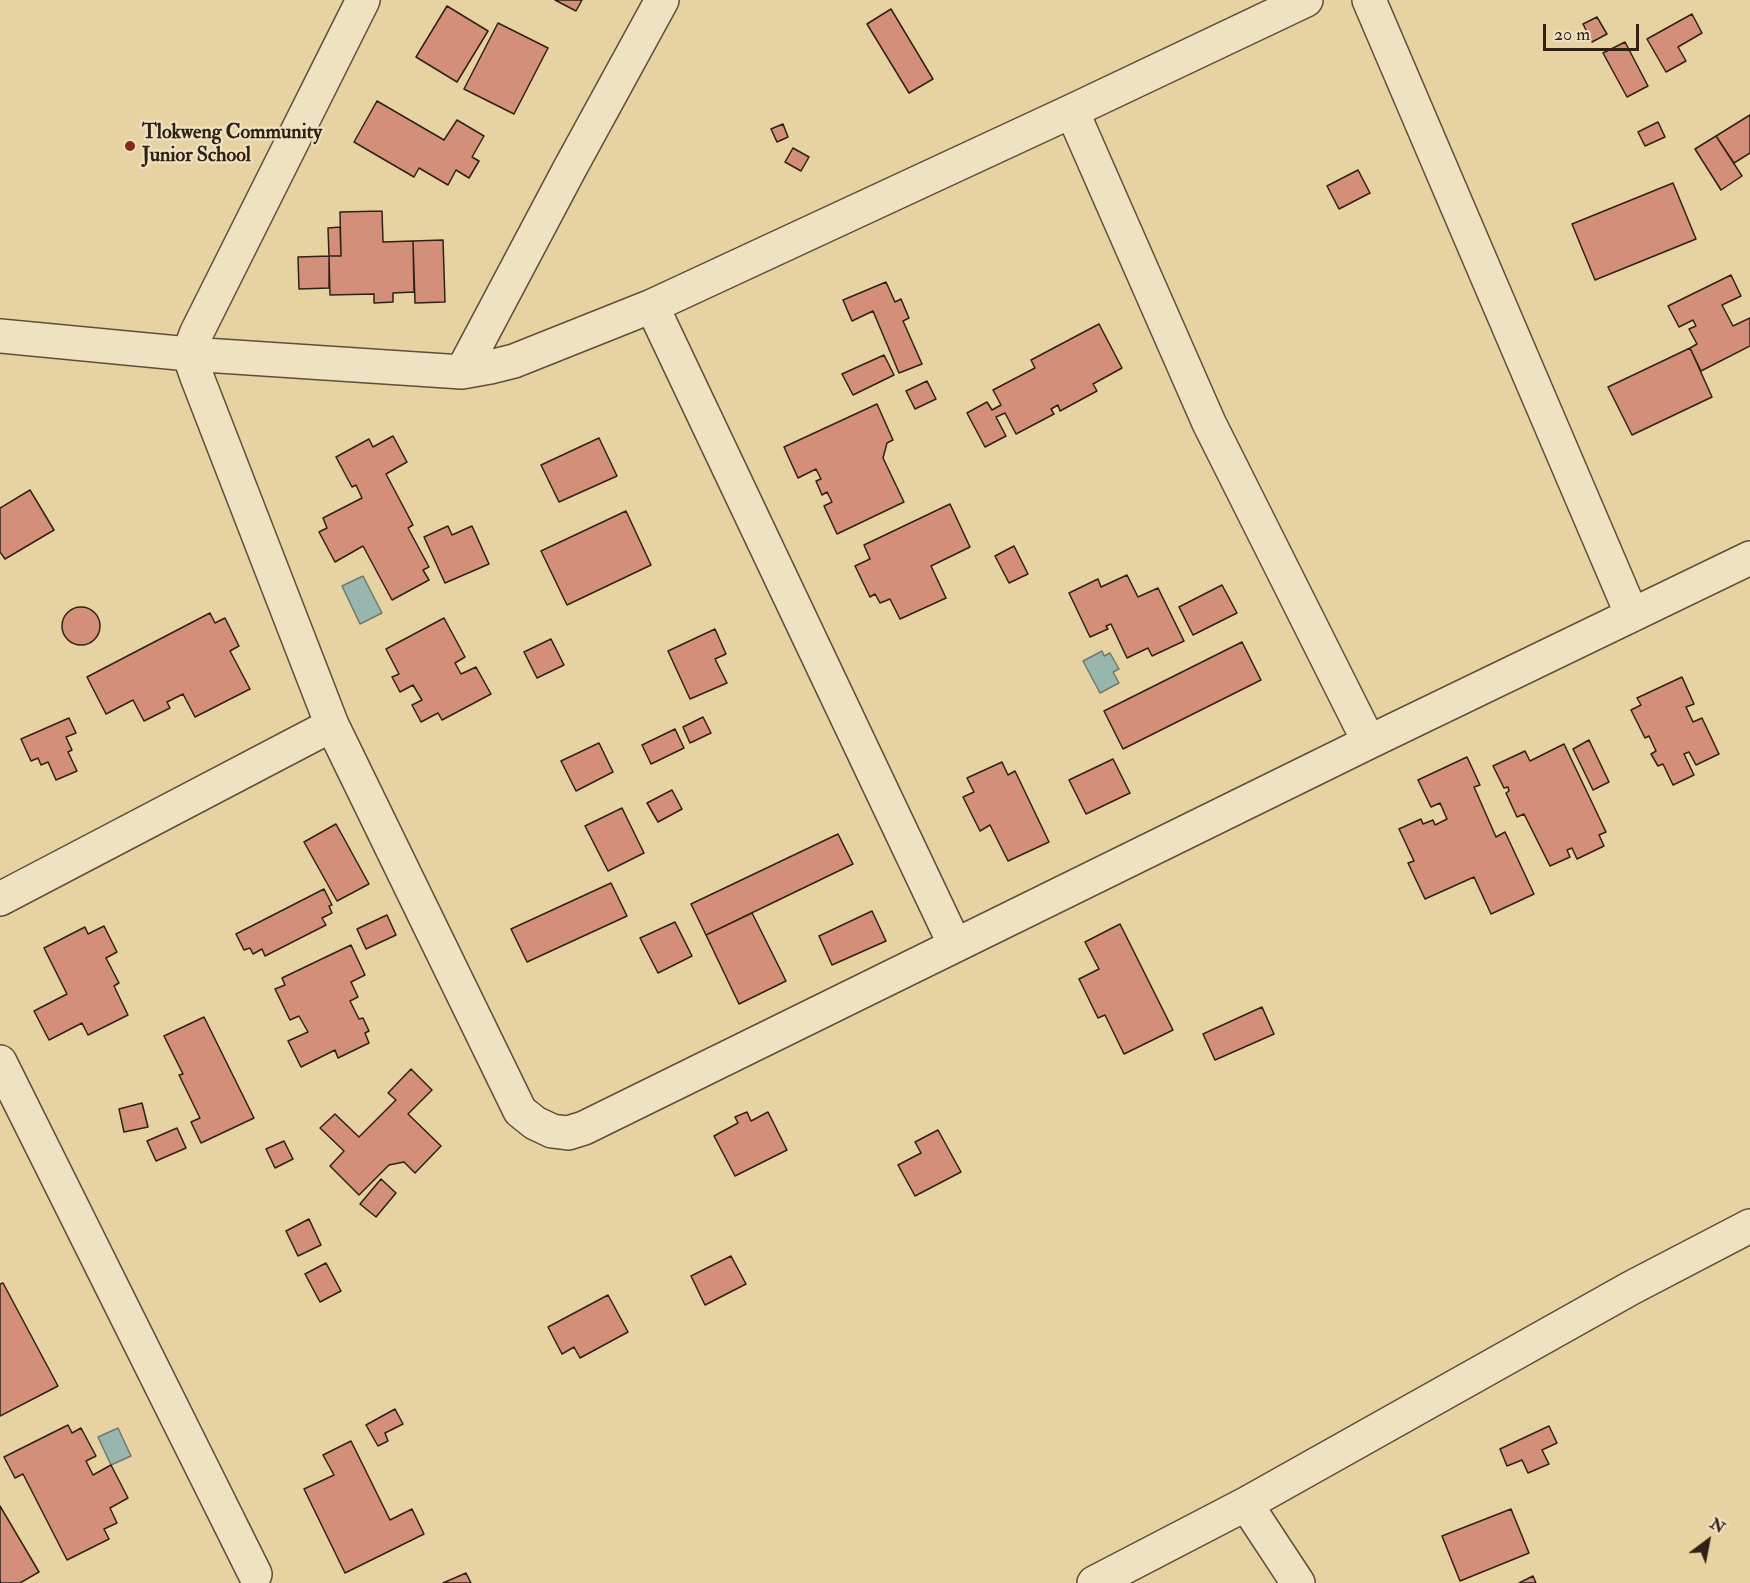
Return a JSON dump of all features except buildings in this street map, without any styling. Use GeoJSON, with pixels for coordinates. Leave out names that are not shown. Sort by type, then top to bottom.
{"type":"FeatureCollection","features":[{"type":"Feature","properties":{"kind":"street"},"geometry":{"type":"LineString","coordinates":[[363,0],[196,334],[189,354],[332,725],[520,1111],[535,1123],[552,1131],[568,1133],[584,1128],[1369,742],[1750,558]]}},
{"type":"Feature","properties":{"kind":"street"},"geometry":{"type":"LineString","coordinates":[[462,372],[662,0]]}},
{"type":"Feature","properties":{"kind":"street"},"geometry":{"type":"LineString","coordinates":[[0,336],[189,354],[462,372],[514,361],[652,306],[1306,0]]}},
{"type":"Feature","properties":{"kind":"street"},"geometry":{"type":"LineString","coordinates":[[1369,0],[1632,615]]}},
{"type":"Feature","properties":{"kind":"street"},"geometry":{"type":"LineString","coordinates":[[1072,111],[1209,423],[1369,742]]}},
{"type":"Feature","properties":{"kind":"street"},"geometry":{"type":"LineString","coordinates":[[652,306],[955,945]]}},
{"type":"Feature","properties":{"kind":"street"},"geometry":{"type":"LineString","coordinates":[[0,899],[332,725]]}},
{"type":"Feature","properties":{"kind":"street"},"geometry":{"type":"LineString","coordinates":[[0,1062],[255,1574]]}},
{"type":"Feature","properties":{"kind":"street"},"geometry":{"type":"LineString","coordinates":[[1094,1583],[1246,1504],[1631,1288],[1750,1226]]}},
{"type":"Feature","properties":{"kind":"street"},"geometry":{"type":"LineString","coordinates":[[1246,1504],[1298,1583]]}},
{"type":"Feature","properties":{"kind":"water"},"geometry":{"type":"Polygon","coordinates":[[[363,576],[382,613],[360,624],[342,586],[363,576]]]}},
{"type":"Feature","properties":{"kind":"water"},"geometry":{"type":"Polygon","coordinates":[[[1102,651],[1104,656],[1110,653],[1119,669],[1113,672],[1119,683],[1100,693],[1083,661],[1102,651]]]}},
{"type":"Feature","properties":{"kind":"water"},"geometry":{"type":"Polygon","coordinates":[[[118,1428],[131,1456],[111,1465],[98,1437],[118,1428]]]}},
{"type":"Feature","properties":{"kind":"place","name":"Tlokweng Community Junior School"},"geometry":{"type":"Point","coordinates":[130,146]}}]}
